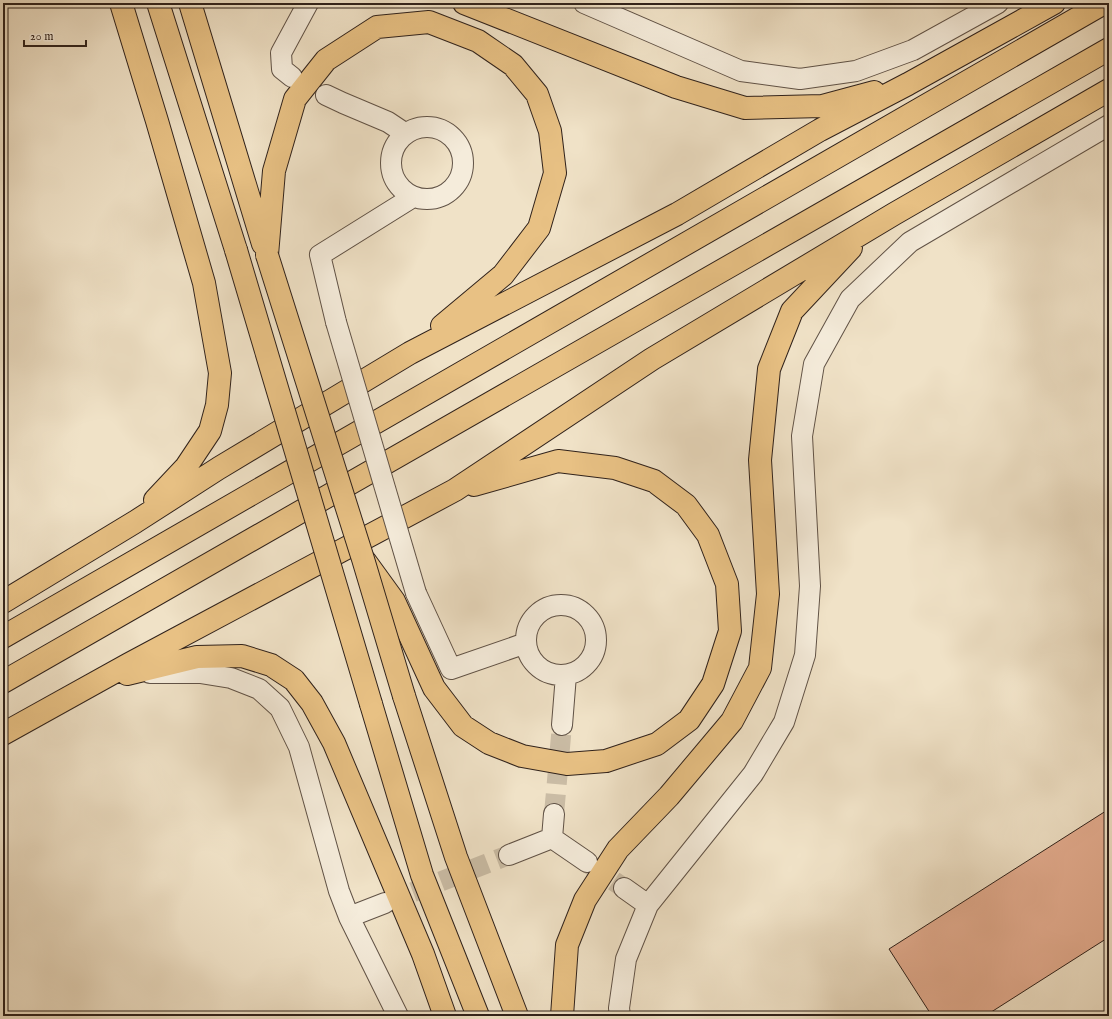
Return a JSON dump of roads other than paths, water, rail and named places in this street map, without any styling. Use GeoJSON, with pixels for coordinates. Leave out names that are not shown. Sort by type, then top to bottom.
{"type":"FeatureCollection","features":[{"type":"Feature","properties":{"kind":"main road"},"geometry":{"type":"LineString","coordinates":[[122,3],[204,283],[220,373],[217,405],[210,430],[186,467],[135,522]]}},
{"type":"Feature","properties":{"kind":"main road"},"geometry":{"type":"LineString","coordinates":[[158,3],[236,250],[422,875],[478,1016]]}},
{"type":"Feature","properties":{"kind":"main road"},"geometry":{"type":"LineString","coordinates":[[190,3],[267,255],[363,559],[404,696],[456,857],[517,1016]]}},
{"type":"Feature","properties":{"kind":"main road"},"geometry":{"type":"LineString","coordinates":[[464,3],[676,87],[745,108],[822,106],[908,84]]}},
{"type":"Feature","properties":{"kind":"main road"},"geometry":{"type":"LineString","coordinates":[[3,602],[135,522],[219,468],[410,353],[677,214],[820,130],[908,84],[1054,3]]}},
{"type":"Feature","properties":{"kind":"main road"},"geometry":{"type":"LineString","coordinates":[[3,637],[1104,3]]}},
{"type":"Feature","properties":{"kind":"main road"},"geometry":{"type":"LineString","coordinates":[[267,255],[274,171],[295,99],[326,60],[377,27],[429,22],[478,41],[513,65],[537,94],[550,131],[555,173],[539,228],[503,275],[410,353]]}},
{"type":"Feature","properties":{"kind":"main road"},"geometry":{"type":"LineString","coordinates":[[3,682],[1109,49]]}},
{"type":"Feature","properties":{"kind":"main road"},"geometry":{"type":"LineString","coordinates":[[3,734],[455,490],[652,358],[1109,90]]}},
{"type":"Feature","properties":{"kind":"main road"},"geometry":{"type":"LineString","coordinates":[[562,1016],[567,945],[585,900],[618,849],[669,796],[732,721],[760,668],[768,594],[760,460],[769,369],[792,311],[868,230]]}},
{"type":"Feature","properties":{"kind":"main road"},"geometry":{"type":"LineString","coordinates":[[363,559],[394,601],[434,688],[463,726],[490,743],[522,756],[566,764],[606,761],[656,744],[688,720],[713,684],[730,631],[727,584],[708,536],[686,505],[654,481],[615,468],[558,461],[455,490]]}},
{"type":"Feature","properties":{"kind":"main road"},"geometry":{"type":"LineString","coordinates":[[99,681],[197,657],[242,656],[271,665],[294,680],[312,703],[334,743],[423,954],[445,1016]]}},
{"type":"Feature","properties":{"kind":"street"},"geometry":{"type":"LineString","coordinates":[[292,77],[282,69],[281,53],[308,3]]}},
{"type":"Feature","properties":{"kind":"street"},"geometry":{"type":"LineString","coordinates":[[584,3],[741,71],[800,79],[856,71],[913,50],[998,3]]}},
{"type":"Feature","properties":{"kind":"street"},"geometry":{"type":"LineString","coordinates":[[326,95],[388,122],[406,134]]}},
{"type":"Feature","properties":{"kind":"street"},"geometry":{"type":"LineString","coordinates":[[620,1016],[619,1008],[626,960],[648,904],[753,774],[784,722],[805,655],[810,586],[802,436],[814,364],[850,299],[910,242],[1109,125]]}},
{"type":"Feature","properties":{"kind":"street"},"geometry":{"type":"LineString","coordinates":[[430,127],[442,130],[453,137],[460,147],[464,159],[463,171],[458,183],[449,192],[438,198],[426,199],[413,197],[404,191],[397,183],[392,173],[391,162],[393,151],[398,142],[406,134],[418,128],[430,127]]}},
{"type":"Feature","properties":{"kind":"street"},"geometry":{"type":"LineString","coordinates":[[413,197],[320,255],[336,322],[416,592],[452,669],[526,643]]}},
{"type":"Feature","properties":{"kind":"street"},"geometry":{"type":"LineString","coordinates":[[562,605],[573,607],[584,612],[591,621],[596,632],[594,655],[578,672],[566,675],[555,675],[539,668],[529,654],[526,643],[527,631],[532,621],[540,612],[550,606],[562,605]]}},
{"type":"Feature","properties":{"kind":"street"},"geometry":{"type":"LineString","coordinates":[[132,672],[200,673],[231,678],[259,689],[280,708],[299,747],[339,891],[349,917],[398,1016]]}},
{"type":"Feature","properties":{"kind":"street"},"geometry":{"type":"LineString","coordinates":[[562,724],[566,675]]}},
{"type":"Feature","properties":{"kind":"street"},"geometry":{"type":"LineString","coordinates":[[552,838],[554,814]]}},
{"type":"Feature","properties":{"kind":"street"},"geometry":{"type":"LineString","coordinates":[[509,855],[552,838]]}},
{"type":"Feature","properties":{"kind":"street"},"geometry":{"type":"LineString","coordinates":[[552,838],[587,862]]}},
{"type":"Feature","properties":{"kind":"street"},"geometry":{"type":"LineString","coordinates":[[624,888],[648,904]]}},
{"type":"Feature","properties":{"kind":"street"},"geometry":{"type":"LineString","coordinates":[[349,917],[385,903]]}},
{"type":"Feature","properties":{"kind":"tunnel"},"geometry":{"type":"LineString","coordinates":[[554,814],[562,725]]}},
{"type":"Feature","properties":{"kind":"tunnel"},"geometry":{"type":"LineString","coordinates":[[385,903],[509,855]]}},
{"type":"Feature","properties":{"kind":"tunnel"},"geometry":{"type":"LineString","coordinates":[[589,864],[624,888]]}}]}
